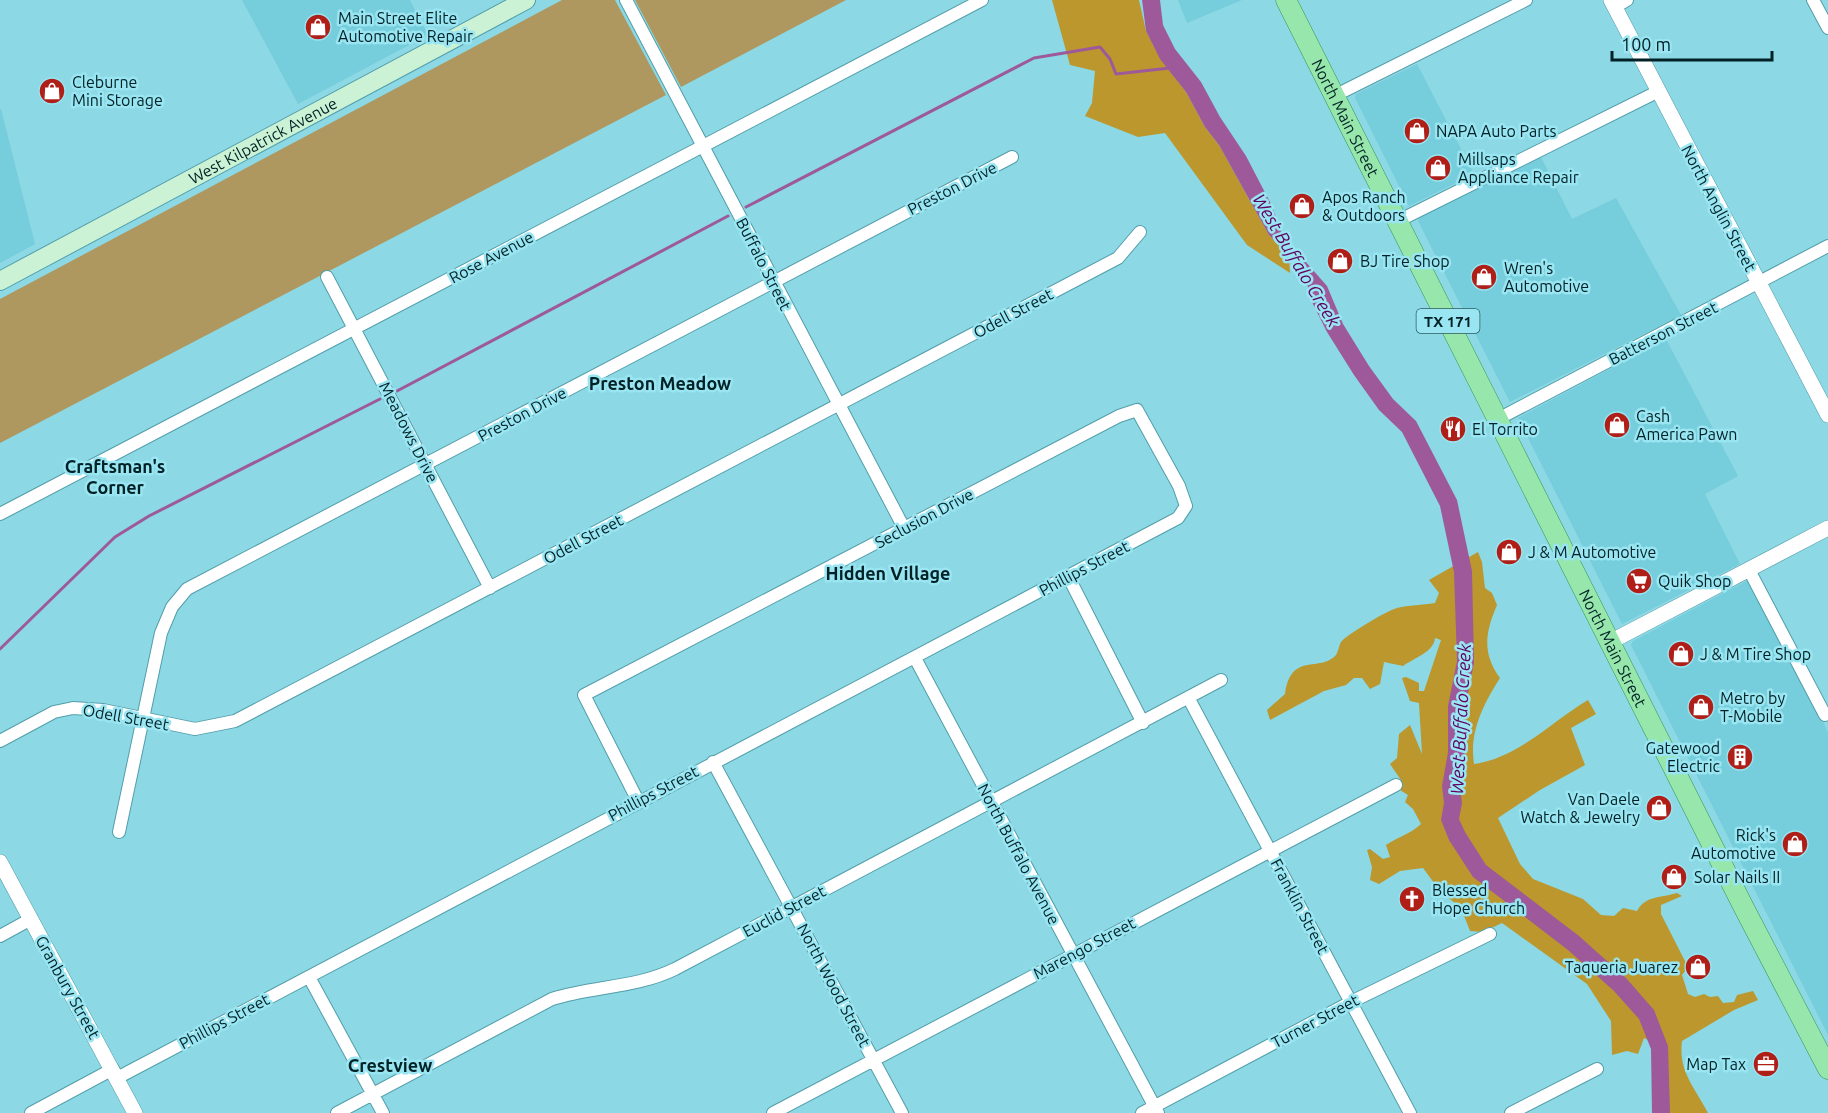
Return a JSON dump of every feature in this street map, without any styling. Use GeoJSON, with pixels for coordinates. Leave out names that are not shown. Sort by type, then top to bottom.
{"type":"FeatureCollection","features":[{"type":"Feature","properties":{"kind":"main road","name":"West Kilpatrick Avenue"},"geometry":{"type":"LineString","coordinates":[[0,281],[526,0]]}},
{"type":"Feature","properties":{"kind":"main road","name":"North Main Street"},"geometry":{"type":"LineString","coordinates":[[1286,0],[1610,642],[1826,1060]]}},
{"type":"Feature","properties":{"kind":"street","name":"Buffalo Street"},"geometry":{"type":"LineString","coordinates":[[626,0],[837,405],[904,528]]}},
{"type":"Feature","properties":{"kind":"street","name":"Rose Avenue"},"geometry":{"type":"LineString","coordinates":[[0,514],[982,0]]}},
{"type":"Feature","properties":{"kind":"street"},"geometry":{"type":"LineString","coordinates":[[1334,96],[1526,0]]}},
{"type":"Feature","properties":{"kind":"street"},"geometry":{"type":"LineString","coordinates":[[1813,0],[1828,28]]}},
{"type":"Feature","properties":{"kind":"street","name":"North Anglin Street"},"geometry":{"type":"LineString","coordinates":[[1618,2],[1659,91],[1828,415]]}},
{"type":"Feature","properties":{"kind":"street"},"geometry":{"type":"LineString","coordinates":[[1398,221],[1659,91]]}},
{"type":"Feature","properties":{"kind":"street","name":"Preston Drive"},"geometry":{"type":"LineString","coordinates":[[119,832],[165,618],[187,589],[1012,157]]}},
{"type":"Feature","properties":{"kind":"street","name":"Odell Street"},"geometry":{"type":"LineString","coordinates":[[0,741],[54,712],[73,708],[93,708],[195,729],[234,722],[1118,258],[1140,232]]}},
{"type":"Feature","properties":{"kind":"street","name":"Batterson Street"},"geometry":{"type":"LineString","coordinates":[[1498,419],[1828,246]]}},
{"type":"Feature","properties":{"kind":"street","name":"Meadows Drive"},"geometry":{"type":"LineString","coordinates":[[327,277],[490,588]]}},
{"type":"Feature","properties":{"kind":"street","name":"Seclusion Drive"},"geometry":{"type":"LineString","coordinates":[[638,801],[584,695],[1119,416],[1137,410],[1179,486],[1186,506]]}},
{"type":"Feature","properties":{"kind":"street","name":"Phillips Street"},"geometry":{"type":"LineString","coordinates":[[31,1113],[309,977],[638,801],[915,658],[1178,518],[1186,506]]}},
{"type":"Feature","properties":{"kind":"street"},"geometry":{"type":"LineString","coordinates":[[1610,642],[1828,528]]}},
{"type":"Feature","properties":{"kind":"street"},"geometry":{"type":"LineString","coordinates":[[1749,570],[1825,715]]}},
{"type":"Feature","properties":{"kind":"street"},"geometry":{"type":"LineString","coordinates":[[1068,576],[1143,723]]}},
{"type":"Feature","properties":{"kind":"street","name":"North Buffalo Avenue"},"geometry":{"type":"LineString","coordinates":[[915,658],[1156,1110]]}},
{"type":"Feature","properties":{"kind":"street","name":"Euclid Street"},"geometry":{"type":"LineString","coordinates":[[337,1113],[552,999],[656,978],[1221,681]]}},
{"type":"Feature","properties":{"kind":"street","name":"Franklin Street"},"geometry":{"type":"LineString","coordinates":[[1189,699],[1410,1113]]}},
{"type":"Feature","properties":{"kind":"street","name":"North Wood Street"},"geometry":{"type":"LineString","coordinates":[[713,762],[902,1113]]}},
{"type":"Feature","properties":{"kind":"street","name":"Marengo Street"},"geometry":{"type":"LineString","coordinates":[[773,1113],[1396,785]]}},
{"type":"Feature","properties":{"kind":"street","name":"Granbury Street"},"geometry":{"type":"LineString","coordinates":[[0,861],[135,1113]]}},
{"type":"Feature","properties":{"kind":"street"},"geometry":{"type":"LineString","coordinates":[[0,936],[31,920]]}},
{"type":"Feature","properties":{"kind":"street","name":"Turner Street"},"geometry":{"type":"LineString","coordinates":[[1142,1113],[1156,1110],[1351,1002],[1490,934]]}},
{"type":"Feature","properties":{"kind":"street"},"geometry":{"type":"LineString","coordinates":[[309,977],[383,1113]]}},
{"type":"Feature","properties":{"kind":"street"},"geometry":{"type":"LineString","coordinates":[[1511,1113],[1597,1069]]}},
{"type":"Feature","properties":{"kind":"shaded area"},"geometry":{"type":"Polygon","coordinates":[[[242,0],[410,0],[428,35],[298,104],[242,0]]]}},
{"type":"Feature","properties":{"kind":"shaded area"},"geometry":{"type":"Polygon","coordinates":[[[562,0],[615,0],[666,95],[0,443],[0,299],[562,0]]]}},
{"type":"Feature","properties":{"kind":"shaded area"},"geometry":{"type":"Polygon","coordinates":[[[635,0],[846,0],[681,87],[635,0]]]}},
{"type":"Feature","properties":{"kind":"shaded area"},"geometry":{"type":"Polygon","coordinates":[[[1052,0],[1139,0],[1146,31],[1160,58],[1186,92],[1205,127],[1219,145],[1269,235],[1289,255],[1290,273],[1247,245],[1165,133],[1138,137],[1085,116],[1092,103],[1095,71],[1070,65],[1052,0]]]}},
{"type":"Feature","properties":{"kind":"shaded area"},"geometry":{"type":"Polygon","coordinates":[[[1178,0],[1242,0],[1187,23],[1178,0]]]}},
{"type":"Feature","properties":{"kind":"shaded area"},"geometry":{"type":"Polygon","coordinates":[[[1417,64],[1474,174],[1409,206],[1355,98],[1356,94],[1417,64]]]}},
{"type":"Feature","properties":{"kind":"shaded area"},"geometry":{"type":"Polygon","coordinates":[[[0,110],[35,244],[0,263],[0,110]]]}},
{"type":"Feature","properties":{"kind":"shaded area"},"geometry":{"type":"Polygon","coordinates":[[[1541,157],[1572,219],[1616,198],[1681,315],[1510,402],[1418,221],[1420,217],[1541,157]]]}},
{"type":"Feature","properties":{"kind":"shaded area"},"geometry":{"type":"Polygon","coordinates":[[[1666,339],[1738,476],[1705,494],[1740,564],[1622,624],[1518,418],[1666,339]]]}},
{"type":"Feature","properties":{"kind":"shaded area"},"geometry":{"type":"Polygon","coordinates":[[[1478,552],[1482,562],[1485,588],[1492,593],[1497,605],[1487,643],[1490,660],[1500,678],[1479,719],[1474,741],[1474,764],[1505,755],[1520,747],[1588,700],[1596,714],[1571,728],[1585,765],[1540,790],[1498,818],[1520,864],[1533,879],[1583,899],[1601,915],[1614,916],[1623,908],[1637,911],[1649,900],[1677,893],[1682,896],[1661,905],[1661,914],[1688,967],[1682,975],[1688,994],[1695,997],[1704,994],[1710,997],[1718,996],[1723,1003],[1734,1002],[1737,995],[1753,991],[1758,1000],[1734,1010],[1682,1041],[1681,1052],[1685,1071],[1708,1113],[1666,1113],[1652,1042],[1644,1038],[1638,1054],[1627,1051],[1612,1055],[1611,1021],[1587,984],[1502,923],[1483,932],[1470,931],[1461,908],[1440,891],[1423,868],[1400,871],[1379,884],[1370,880],[1372,867],[1367,850],[1370,849],[1383,859],[1390,857],[1386,845],[1421,824],[1413,809],[1405,802],[1408,795],[1400,790],[1401,780],[1390,764],[1397,758],[1399,734],[1410,725],[1422,754],[1419,703],[1410,701],[1402,678],[1406,677],[1419,683],[1419,691],[1424,691],[1441,640],[1435,638],[1427,651],[1403,666],[1384,662],[1380,684],[1370,689],[1362,678],[1354,678],[1346,685],[1324,691],[1270,720],[1267,710],[1285,694],[1293,672],[1307,665],[1329,660],[1336,655],[1344,639],[1385,613],[1402,607],[1435,603],[1439,593],[1429,580],[1478,552]]]}},
{"type":"Feature","properties":{"kind":"shaded area"},"geometry":{"type":"Polygon","coordinates":[[[1750,579],[1828,732],[1828,1035],[1631,645],[1633,641],[1750,579]]]}},
{"type":"Feature","properties":{"kind":"water","name":"West Buffalo Creek"},"geometry":{"type":"Polygon","coordinates":[[[1142,0],[1160,0],[1163,25],[1175,49],[1201,82],[1220,117],[1246,156],[1272,206],[1282,235],[1327,286],[1343,324],[1393,399],[1416,421],[1457,500],[1472,571],[1474,663],[1465,708],[1465,752],[1460,787],[1462,803],[1459,819],[1486,865],[1579,936],[1626,978],[1654,1010],[1668,1046],[1670,1113],[1652,1113],[1651,1049],[1639,1019],[1614,991],[1568,950],[1473,877],[1449,840],[1441,820],[1444,803],[1442,786],[1448,752],[1448,706],[1457,661],[1454,572],[1440,506],[1402,432],[1379,410],[1354,375],[1327,332],[1312,302],[1306,280],[1289,255],[1269,235],[1219,145],[1205,127],[1186,92],[1160,59],[1146,31],[1142,0]]]}},
{"type":"Feature","properties":{"kind":"waterway"},"geometry":{"type":"LineString","coordinates":[[746,207],[1034,58],[1100,47],[1110,59],[1116,74],[1170,68]]}},
{"type":"Feature","properties":{"kind":"waterway"},"geometry":{"type":"LineString","coordinates":[[397,391],[728,216]]}},
{"type":"Feature","properties":{"kind":"waterway"},"geometry":{"type":"LineString","coordinates":[[0,649],[115,537],[149,516],[380,399]]}},
{"type":"Feature","properties":{"kind":"place","name":"Main Street Elite Automotive Repair"},"geometry":{"type":"Point","coordinates":[318,27]}},
{"type":"Feature","properties":{"kind":"place","name":"Cleburne Mini Storage"},"geometry":{"type":"Point","coordinates":[52,91]}},
{"type":"Feature","properties":{"kind":"place","name":"NAPA Auto Parts"},"geometry":{"type":"Point","coordinates":[1417,131]}},
{"type":"Feature","properties":{"kind":"place","name":"Millsaps Appliance Repair"},"geometry":{"type":"Point","coordinates":[1438,168]}},
{"type":"Feature","properties":{"kind":"place","name":"Apos Ranch & Outdoors"},"geometry":{"type":"Point","coordinates":[1302,206]}},
{"type":"Feature","properties":{"kind":"place","name":"BJ Tire Shop"},"geometry":{"type":"Point","coordinates":[1340,261]}},
{"type":"Feature","properties":{"kind":"place","name":"Wren's Automotive"},"geometry":{"type":"Point","coordinates":[1484,277]}},
{"type":"Feature","properties":{"kind":"place","name":"Cash America Pawn"},"geometry":{"type":"Point","coordinates":[1617,425]}},
{"type":"Feature","properties":{"kind":"place","name":"El Torrito"},"geometry":{"type":"Point","coordinates":[1453,429]}},
{"type":"Feature","properties":{"kind":"place","name":"J & M Automotive"},"geometry":{"type":"Point","coordinates":[1509,552]}},
{"type":"Feature","properties":{"kind":"place","name":"Quik Shop"},"geometry":{"type":"Point","coordinates":[1639,581]}},
{"type":"Feature","properties":{"kind":"place","name":"J & M Tire Shop"},"geometry":{"type":"Point","coordinates":[1681,654]}},
{"type":"Feature","properties":{"kind":"place","name":"Metro by T-Mobile"},"geometry":{"type":"Point","coordinates":[1701,707]}},
{"type":"Feature","properties":{"kind":"place","name":"Gatewood Electric"},"geometry":{"type":"Point","coordinates":[1740,757]}},
{"type":"Feature","properties":{"kind":"place","name":"Van Daele Watch & Jewelry"},"geometry":{"type":"Point","coordinates":[1659,808]}},
{"type":"Feature","properties":{"kind":"place","name":"Rick's Automotive"},"geometry":{"type":"Point","coordinates":[1795,844]}},
{"type":"Feature","properties":{"kind":"place","name":"Solar Nails II"},"geometry":{"type":"Point","coordinates":[1674,877]}},
{"type":"Feature","properties":{"kind":"place","name":"Blessed Hope Church"},"geometry":{"type":"Point","coordinates":[1412,899]}},
{"type":"Feature","properties":{"kind":"place","name":"Taqueria Juarez"},"geometry":{"type":"Point","coordinates":[1698,967]}},
{"type":"Feature","properties":{"kind":"place","name":"Map Tax"},"geometry":{"type":"Point","coordinates":[1766,1064]}},
{"type":"Feature","properties":{"kind":"district","name":"Preston Meadow"},"geometry":{"type":"Point","coordinates":[660,383]}},
{"type":"Feature","properties":{"kind":"district","name":"Craftsman's Corner"},"geometry":{"type":"Point","coordinates":[115,476]}},
{"type":"Feature","properties":{"kind":"district","name":"Hidden Village"},"geometry":{"type":"Point","coordinates":[888,573]}},
{"type":"Feature","properties":{"kind":"district","name":"Crestview"},"geometry":{"type":"Point","coordinates":[390,1065]}}]}
